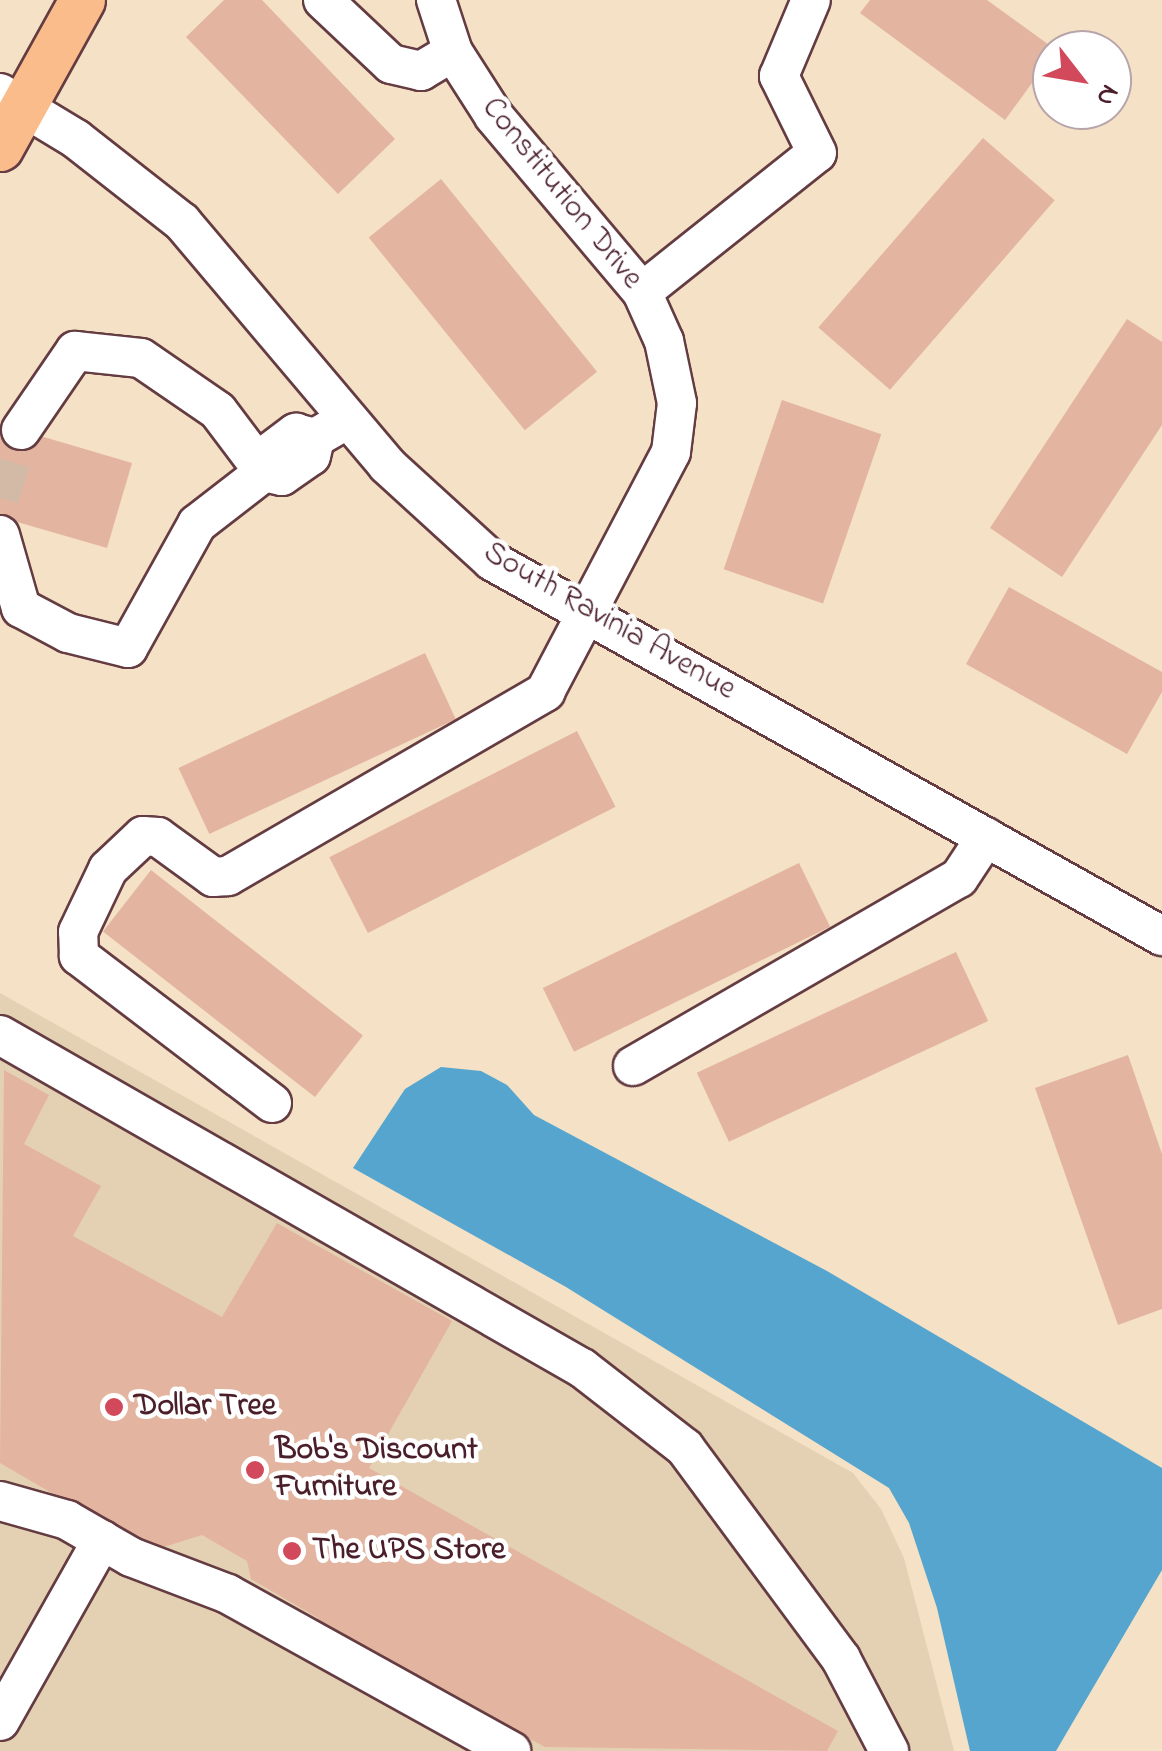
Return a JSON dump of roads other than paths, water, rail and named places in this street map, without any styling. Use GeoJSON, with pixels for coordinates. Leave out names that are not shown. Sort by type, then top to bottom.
{"type":"FeatureCollection","features":[{"type":"Feature","properties":{"kind":"main road"},"geometry":{"type":"LineString","coordinates":[[0,148],[12,100],[82,0]]}},
{"type":"Feature","properties":{"kind":"street"},"geometry":{"type":"LineString","coordinates":[[323,0],[406,70],[421,71],[453,52]]}},
{"type":"Feature","properties":{"kind":"street","name":"Constitution Drive"},"geometry":{"type":"LineString","coordinates":[[272,1103],[79,956],[78,932],[108,869],[143,836],[158,837],[213,877],[228,876],[545,692],[670,452],[677,402],[664,341],[642,292],[494,116],[453,52],[436,0]]}},
{"type":"Feature","properties":{"kind":"street"},"geometry":{"type":"LineString","coordinates":[[642,292],[816,153],[779,76],[811,0]]}},
{"type":"Feature","properties":{"kind":"street","name":"South Ravinia Avenue"},"geometry":{"type":"LineString","coordinates":[[12,100],[182,222],[387,465],[492,561],[1162,936]]}},
{"type":"Feature","properties":{"kind":"street"},"geometry":{"type":"LineString","coordinates":[[21,430],[74,351],[140,358],[218,411],[264,472],[282,476],[311,456],[315,438],[348,418]]}},
{"type":"Feature","properties":{"kind":"street"},"geometry":{"type":"LineString","coordinates":[[0,534],[21,608],[68,632],[128,648],[198,524],[264,472]]}},
{"type":"Feature","properties":{"kind":"street"},"geometry":{"type":"LineString","coordinates":[[633,1066],[959,878],[986,837]]}},
{"type":"Feature","properties":{"kind":"street"},"geometry":{"type":"LineString","coordinates":[[0,1035],[582,1368],[685,1448],[841,1660],[890,1751]]}},
{"type":"Feature","properties":{"kind":"street"},"geometry":{"type":"LineString","coordinates":[[0,1501],[67,1520],[102,1540],[266,1614],[511,1751]]}},
{"type":"Feature","properties":{"kind":"street"},"geometry":{"type":"LineString","coordinates":[[0,1721],[102,1540]]}},
{"type":"Feature","properties":{"kind":"water"},"geometry":{"type":"Polygon","coordinates":[[[441,1067],[481,1071],[507,1085],[534,1115],[827,1271],[1162,1468],[1162,1570],[1056,1751],[970,1751],[937,1608],[909,1523],[889,1488],[566,1287],[353,1168],[405,1089],[441,1067]]]}},
{"type":"Feature","properties":{"kind":"tunnel"},"geometry":{"type":"LineString","coordinates":[[0,498],[21,430]]}},
{"type":"Feature","properties":{"kind":"place","name":"Dollar Tree"},"geometry":{"type":"Point","coordinates":[114,1407]}},
{"type":"Feature","properties":{"kind":"place","name":"Bob's Discount Furniture"},"geometry":{"type":"Point","coordinates":[255,1470]}},
{"type":"Feature","properties":{"kind":"place","name":"The UPS Store"},"geometry":{"type":"Point","coordinates":[292,1551]}}]}
